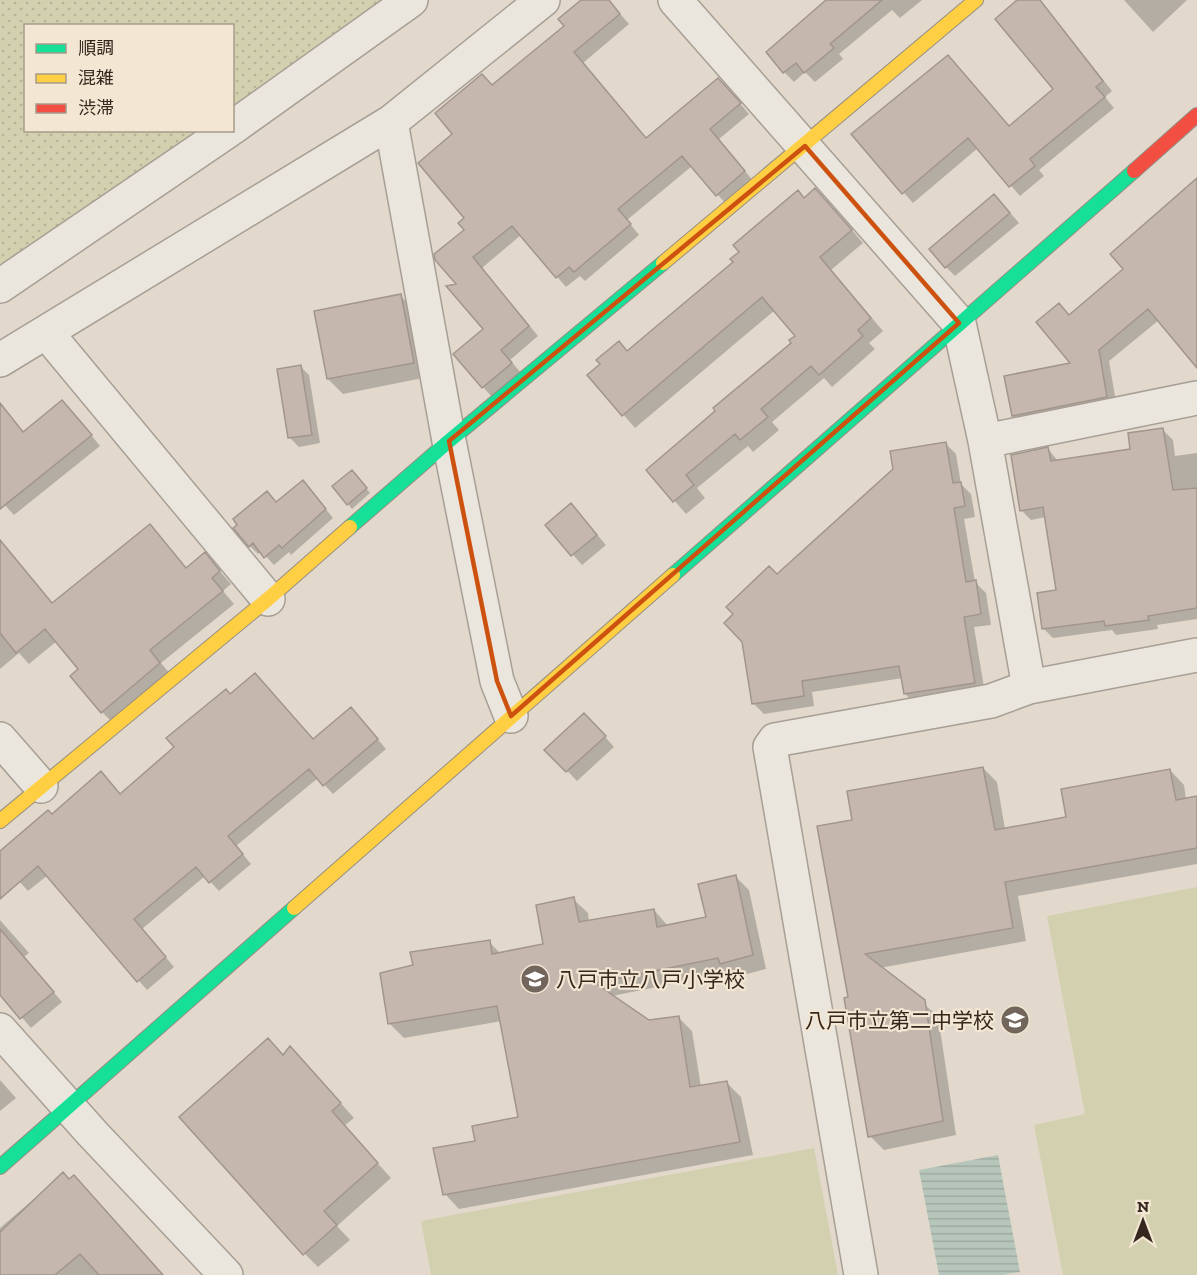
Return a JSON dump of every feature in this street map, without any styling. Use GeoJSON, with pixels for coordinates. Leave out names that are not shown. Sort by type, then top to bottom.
{"type":"FeatureCollection","features":[{"type":"Feature","properties":{"kind":"street"},"geometry":{"type":"LineString","coordinates":[[234,127],[411,0]]}},
{"type":"Feature","properties":{"kind":"street"},"geometry":{"type":"LineString","coordinates":[[0,360],[391,122],[543,0]]}},
{"type":"Feature","properties":{"kind":"street"},"geometry":{"type":"LineString","coordinates":[[675,0],[959,323],[985,441],[1029,687]]}},
{"type":"Feature","properties":{"kind":"street"},"geometry":{"type":"LineString","coordinates":[[0,821],[268,599],[449,441],[805,146],[976,0]]}},
{"type":"Feature","properties":{"kind":"street"},"geometry":{"type":"LineString","coordinates":[[0,1167],[1197,115]]}},
{"type":"Feature","properties":{"kind":"street"},"geometry":{"type":"LineString","coordinates":[[391,122],[449,441],[497,681],[511,716]]}},
{"type":"Feature","properties":{"kind":"street"},"geometry":{"type":"LineString","coordinates":[[0,286],[227,132]]}},
{"type":"Feature","properties":{"kind":"street"},"geometry":{"type":"LineString","coordinates":[[46,332],[268,599]]}},
{"type":"Feature","properties":{"kind":"street"},"geometry":{"type":"LineString","coordinates":[[985,441],[1197,398]]}},
{"type":"Feature","properties":{"kind":"street"},"geometry":{"type":"LineString","coordinates":[[861,1275],[770,747],[775,740],[991,701],[1029,687],[1197,655]]}},
{"type":"Feature","properties":{"kind":"street"},"geometry":{"type":"LineString","coordinates":[[0,739],[41,786]]}},
{"type":"Feature","properties":{"kind":"street"},"geometry":{"type":"LineString","coordinates":[[0,1030],[225,1275]]}},
{"type":"Feature","properties":{"kind":"highlighted area"},"geometry":{"type":"Polygon","coordinates":[[[805,146],[959,323],[511,716],[497,681],[449,441],[805,146]]]}},
{"type":"Feature","properties":{"kind":"shaded area"},"geometry":{"type":"Polygon","coordinates":[[[0,0],[386,0],[234,109],[234,24],[24,24],[24,132],[203,132],[0,268],[0,0]]]}},
{"type":"Feature","properties":{"kind":"shaded area"},"geometry":{"type":"Polygon","coordinates":[[[1197,887],[1197,1275],[1063,1275],[1034,1125],[1085,1114],[1047,916],[1197,887]]]}},
{"type":"Feature","properties":{"kind":"shaded area"},"geometry":{"type":"Polygon","coordinates":[[[814,1148],[838,1275],[431,1275],[421,1221],[814,1148]]]}},
{"type":"Feature","properties":{"kind":"shaded area"},"geometry":{"type":"Polygon","coordinates":[[[998,1155],[1020,1272],[1002,1275],[939,1275],[919,1170],[998,1155]]]}},
{"type":"Feature","properties":{"kind":"building"},"geometry":{"type":"Polygon","coordinates":[[[581,0],[609,0],[620,14],[574,52],[646,138],[718,78],[741,103],[710,129],[745,171],[716,196],[682,156],[618,209],[631,224],[574,272],[569,267],[556,278],[512,226],[473,257],[529,326],[501,350],[512,363],[482,388],[453,354],[483,329],[446,286],[456,284],[435,260],[434,254],[464,230],[458,223],[464,218],[418,163],[452,134],[435,113],[482,74],[492,85],[564,26],[558,19],[581,0]]]}},
{"type":"Feature","properties":{"kind":"building"},"geometry":{"type":"Polygon","coordinates":[[[826,0],[882,0],[830,44],[834,48],[804,73],[796,63],[783,73],[766,52],[826,0]]]}},
{"type":"Feature","properties":{"kind":"building"},"geometry":{"type":"Polygon","coordinates":[[[1017,0],[1040,0],[1103,81],[1096,87],[1105,97],[1030,159],[1035,166],[1009,187],[968,138],[902,194],[851,134],[948,55],[1009,126],[1053,89],[995,19],[1017,0]]]}},
{"type":"Feature","properties":{"kind":"building"},"geometry":{"type":"Polygon","coordinates":[[[1197,178],[1197,368],[1148,309],[1099,350],[1107,397],[1012,416],[1004,376],[1070,363],[1036,322],[1059,303],[1069,315],[1123,269],[1110,254],[1197,178]]]}},
{"type":"Feature","properties":{"kind":"building"},"geometry":{"type":"Polygon","coordinates":[[[815,188],[852,230],[820,257],[871,318],[858,330],[863,336],[819,375],[811,366],[761,409],[768,417],[740,440],[735,434],[686,475],[694,485],[673,502],[646,470],[715,411],[713,408],[791,343],[789,340],[795,336],[762,297],[622,416],[587,375],[600,364],[596,360],[619,341],[627,351],[733,262],[730,259],[739,252],[733,245],[798,190],[804,198],[815,188]]]}},
{"type":"Feature","properties":{"kind":"building"},"geometry":{"type":"Polygon","coordinates":[[[994,194],[1010,213],[945,268],[929,249],[994,194]]]}},
{"type":"Feature","properties":{"kind":"building"},"geometry":{"type":"Polygon","coordinates":[[[401,294],[414,363],[327,379],[314,311],[401,294]]]}},
{"type":"Feature","properties":{"kind":"building"},"geometry":{"type":"Polygon","coordinates":[[[301,365],[312,435],[288,438],[277,369],[301,365]]]}},
{"type":"Feature","properties":{"kind":"building"},"geometry":{"type":"Polygon","coordinates":[[[62,400],[92,435],[0,509],[0,403],[23,432],[62,400]]]}},
{"type":"Feature","properties":{"kind":"building"},"geometry":{"type":"Polygon","coordinates":[[[1163,428],[1173,490],[1197,488],[1197,608],[1148,616],[1149,620],[1105,626],[1104,621],[1042,629],[1037,593],[1056,590],[1043,507],[1020,511],[1011,455],[1048,447],[1051,461],[1130,449],[1128,433],[1163,428]]]}},
{"type":"Feature","properties":{"kind":"building"},"geometry":{"type":"Polygon","coordinates":[[[946,442],[953,483],[961,482],[965,506],[954,508],[966,582],[976,580],[981,614],[964,617],[975,683],[904,694],[899,666],[802,681],[804,696],[752,704],[742,642],[724,623],[733,614],[726,607],[769,566],[777,574],[893,469],[890,451],[946,442]]]}},
{"type":"Feature","properties":{"kind":"building"},"geometry":{"type":"Polygon","coordinates":[[[352,470],[367,488],[347,505],[332,486],[352,470]]]}},
{"type":"Feature","properties":{"kind":"building"},"geometry":{"type":"Polygon","coordinates":[[[303,480],[326,509],[282,548],[279,545],[264,558],[253,543],[249,547],[233,528],[237,525],[233,519],[267,491],[276,502],[303,480]]]}},
{"type":"Feature","properties":{"kind":"building"},"geometry":{"type":"Polygon","coordinates":[[[571,503],[597,535],[571,556],[545,525],[571,503]]]}},
{"type":"Feature","properties":{"kind":"building"},"geometry":{"type":"Polygon","coordinates":[[[150,524],[186,568],[205,552],[220,571],[212,578],[223,591],[150,650],[160,663],[101,713],[70,676],[78,669],[45,629],[16,653],[0,633],[0,540],[52,603],[150,524]]]}},
{"type":"Feature","properties":{"kind":"building"},"geometry":{"type":"Polygon","coordinates":[[[255,673],[313,739],[351,707],[378,739],[323,786],[309,769],[228,836],[243,854],[209,883],[196,867],[134,919],[166,957],[137,982],[38,866],[0,899],[0,851],[48,810],[52,814],[101,771],[120,794],[174,747],[166,738],[226,689],[230,694],[255,673]]]}},
{"type":"Feature","properties":{"kind":"building"},"geometry":{"type":"Polygon","coordinates":[[[584,713],[606,736],[566,772],[544,750],[584,713]]]}},
{"type":"Feature","properties":{"kind":"building"},"geometry":{"type":"Polygon","coordinates":[[[983,767],[995,830],[1066,817],[1061,789],[1170,769],[1176,800],[1197,796],[1197,848],[1005,882],[1013,928],[865,954],[925,1000],[943,1121],[868,1137],[844,998],[848,997],[817,826],[852,820],[847,791],[983,767]]]}},
{"type":"Feature","properties":{"kind":"building"},"geometry":{"type":"Polygon","coordinates":[[[736,875],[753,955],[720,964],[718,958],[595,983],[649,1020],[679,1016],[690,1087],[727,1081],[740,1142],[443,1195],[433,1148],[475,1141],[472,1126],[518,1117],[497,1006],[388,1024],[380,973],[413,965],[410,952],[490,940],[492,954],[543,944],[536,905],[574,897],[579,922],[654,909],[657,927],[706,917],[698,884],[736,875]]]}},
{"type":"Feature","properties":{"kind":"building"},"geometry":{"type":"Polygon","coordinates":[[[0,929],[54,992],[20,1019],[0,995],[0,929]]]}},
{"type":"Feature","properties":{"kind":"building"},"geometry":{"type":"Polygon","coordinates":[[[268,1038],[283,1055],[290,1046],[341,1103],[332,1111],[378,1163],[324,1211],[337,1225],[303,1255],[179,1117],[268,1038]]]}},
{"type":"Feature","properties":{"kind":"building"},"geometry":{"type":"Polygon","coordinates":[[[63,1172],[69,1179],[74,1175],[163,1275],[99,1275],[80,1254],[55,1275],[0,1275],[0,1232],[63,1172]]]}},
{"type":"Feature","properties":{"kind":"traffic: fast"},"geometry":{"type":"LineString","coordinates":[[673,575],[1134,171]]}},
{"type":"Feature","properties":{"kind":"traffic: fast"},"geometry":{"type":"LineString","coordinates":[[350,527],[449,441],[663,263]]}},
{"type":"Feature","properties":{"kind":"traffic: fast"},"geometry":{"type":"LineString","coordinates":[[0,1167],[294,908]]}},
{"type":"Feature","properties":{"kind":"traffic: slow"},"geometry":{"type":"LineString","coordinates":[[663,263],[976,0]]}},
{"type":"Feature","properties":{"kind":"traffic: slow"},"geometry":{"type":"LineString","coordinates":[[0,821],[268,599],[350,527]]}},
{"type":"Feature","properties":{"kind":"traffic: slow"},"geometry":{"type":"LineString","coordinates":[[294,908],[673,575]]}},
{"type":"Feature","properties":{"kind":"traffic: jam"},"geometry":{"type":"LineString","coordinates":[[1134,171],[1197,115]]}},
{"type":"Feature","properties":{"kind":"place","name":"八戸市立八戸小学校"},"geometry":{"type":"Point","coordinates":[535,979]}},
{"type":"Feature","properties":{"kind":"place","name":"八戸市立第二中学校"},"geometry":{"type":"Point","coordinates":[1015,1020]}}]}
